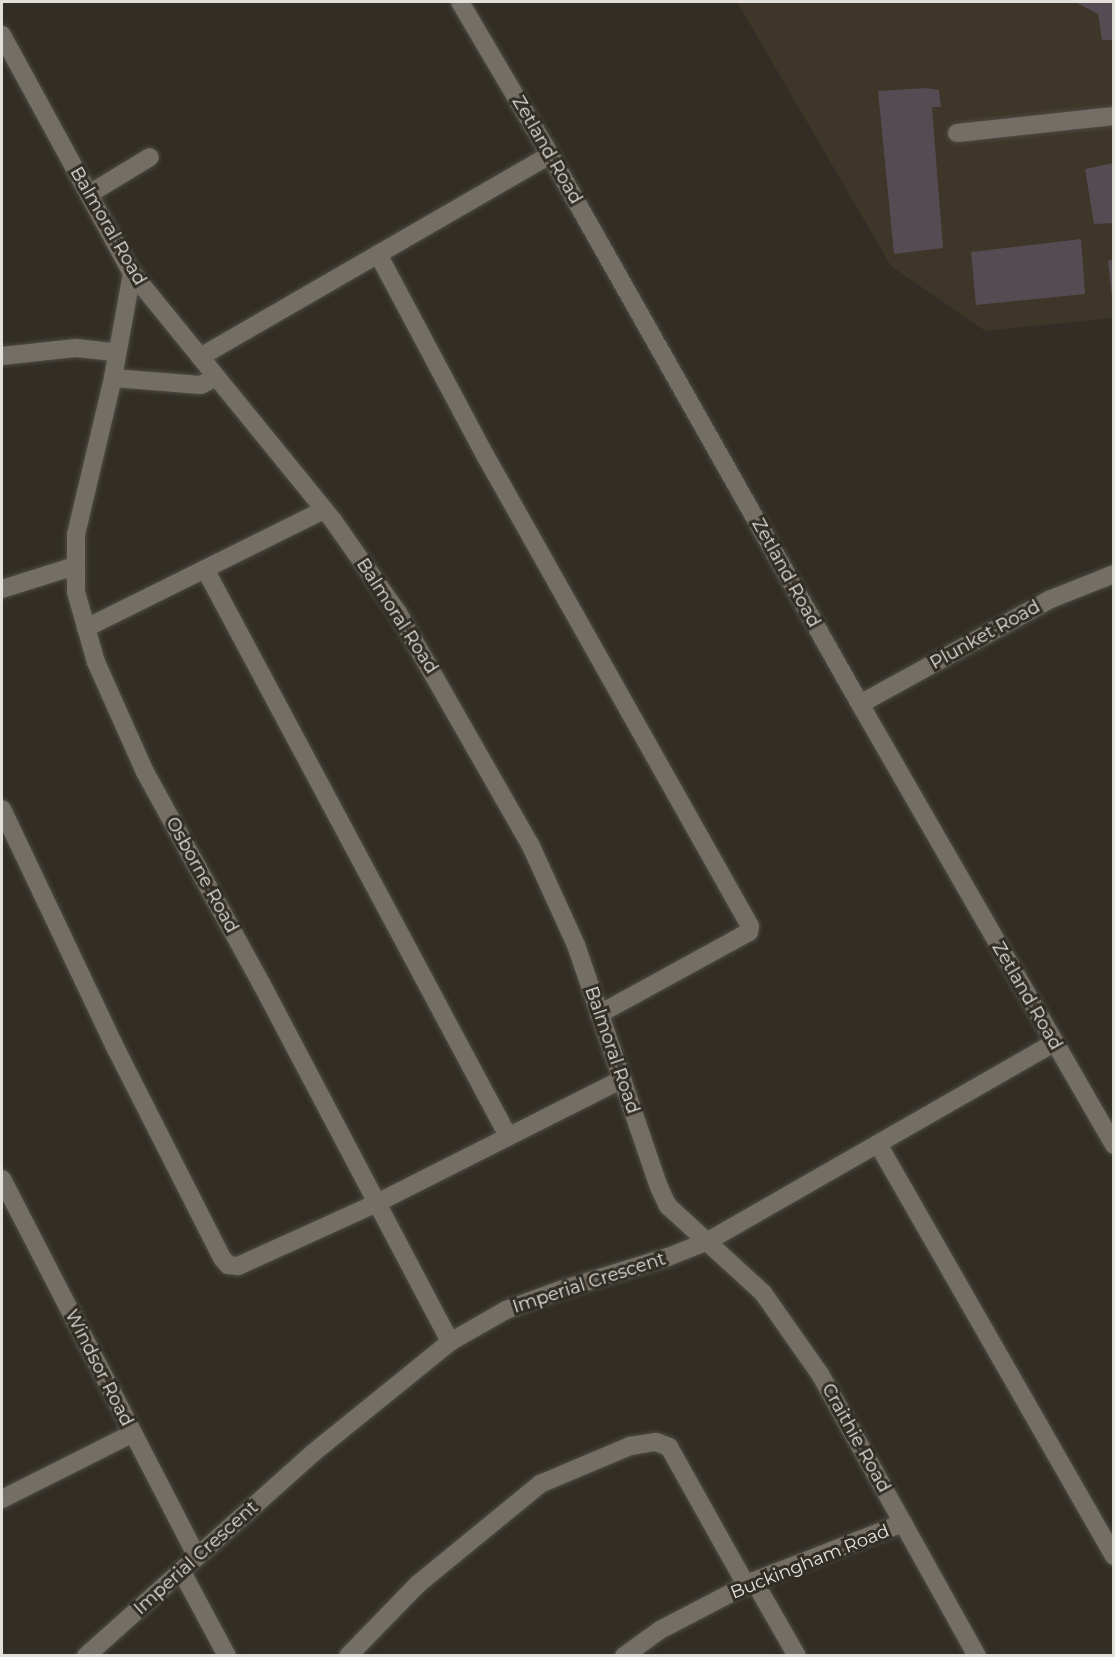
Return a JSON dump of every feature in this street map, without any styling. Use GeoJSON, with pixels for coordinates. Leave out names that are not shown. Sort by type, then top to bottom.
{"type":"FeatureCollection","features":[{"type":"Feature","properties":{"kind":"street","name":"Zetland Road"},"geometry":{"type":"LineString","coordinates":[[460,2],[550,154],[860,704],[1113,1144]]}},
{"type":"Feature","properties":{"kind":"street","name":"Balmoral Road"},"geometry":{"type":"LineString","coordinates":[[2,35],[132,273],[324,510],[398,613],[524,834],[576,945],[659,1187],[669,1206],[684,1222],[708,1241]]}},
{"type":"Feature","properties":{"kind":"street"},"geometry":{"type":"LineString","coordinates":[[957,133],[1113,116]]}},
{"type":"Feature","properties":{"kind":"street"},"geometry":{"type":"LineString","coordinates":[[200,357],[550,154]]}},
{"type":"Feature","properties":{"kind":"street"},"geometry":{"type":"LineString","coordinates":[[88,194],[150,157]]}},
{"type":"Feature","properties":{"kind":"street"},"geometry":{"type":"LineString","coordinates":[[378,254],[484,455],[750,926],[749,932],[599,1014]]}},
{"type":"Feature","properties":{"kind":"street","name":"Osborne Road"},"geometry":{"type":"LineString","coordinates":[[132,273],[115,352],[113,378],[76,536],[76,592],[96,662],[145,772],[261,983],[450,1342]]}},
{"type":"Feature","properties":{"kind":"street"},"geometry":{"type":"LineString","coordinates":[[2,356],[76,348],[115,352]]}},
{"type":"Feature","properties":{"kind":"street"},"geometry":{"type":"LineString","coordinates":[[113,378],[201,385],[216,377]]}},
{"type":"Feature","properties":{"kind":"street"},"geometry":{"type":"LineString","coordinates":[[86,628],[324,510]]}},
{"type":"Feature","properties":{"kind":"street"},"geometry":{"type":"LineString","coordinates":[[2,590],[75,566]]}},
{"type":"Feature","properties":{"kind":"street"},"geometry":{"type":"LineString","coordinates":[[205,568],[508,1136]]}},
{"type":"Feature","properties":{"kind":"street","name":"Plunket Road"},"geometry":{"type":"LineString","coordinates":[[860,704],[1051,599],[1113,574]]}},
{"type":"Feature","properties":{"kind":"street"},"geometry":{"type":"LineString","coordinates":[[2,809],[116,1048],[222,1258],[228,1265],[237,1266],[377,1203],[622,1079]]}},
{"type":"Feature","properties":{"kind":"street","name":"Imperial Crescent"},"geometry":{"type":"LineString","coordinates":[[86,1656],[313,1453],[450,1342],[506,1310],[560,1290],[668,1257],[708,1241],[1054,1043]]}},
{"type":"Feature","properties":{"kind":"street"},"geometry":{"type":"LineString","coordinates":[[878,1144],[1113,1556]]}},
{"type":"Feature","properties":{"kind":"street","name":"Windsor Road"},"geometry":{"type":"LineString","coordinates":[[2,1179],[197,1557]]}},
{"type":"Feature","properties":{"kind":"street","name":"Craithie Road"},"geometry":{"type":"LineString","coordinates":[[708,1241],[763,1293],[807,1356],[863,1448],[977,1656]]}},
{"type":"Feature","properties":{"kind":"street"},"geometry":{"type":"LineString","coordinates":[[2,1499],[133,1433]]}},
{"type":"Feature","properties":{"kind":"street"},"geometry":{"type":"LineString","coordinates":[[348,1656],[418,1584],[540,1484],[630,1446],[656,1442],[669,1447],[796,1656]]}},
{"type":"Feature","properties":{"kind":"street","name":"Buckingham Road"},"geometry":{"type":"LineString","coordinates":[[624,1656],[660,1630],[750,1583],[903,1523]]}},
{"type":"Feature","properties":{"kind":"street"},"geometry":{"type":"LineString","coordinates":[[182,1572],[227,1656]]}},
{"type":"Feature","properties":{"kind":"shaded area"},"geometry":{"type":"Polygon","coordinates":[[[737,2],[1113,2],[1113,318],[985,331],[891,266],[737,2]]]}},
{"type":"Feature","properties":{"kind":"building"},"geometry":{"type":"Polygon","coordinates":[[[1075,2],[1114,2],[1114,40],[1102,40],[1098,14],[1075,2]]]}},
{"type":"Feature","properties":{"kind":"building"},"geometry":{"type":"Polygon","coordinates":[[[927,88],[939,90],[941,107],[932,107],[943,248],[894,254],[878,91],[927,88]]]}},
{"type":"Feature","properties":{"kind":"building"},"geometry":{"type":"Polygon","coordinates":[[[1114,163],[1114,223],[1094,224],[1085,169],[1114,163]]]}},
{"type":"Feature","properties":{"kind":"building"},"geometry":{"type":"Polygon","coordinates":[[[1081,239],[1085,294],[976,305],[971,252],[1081,239]]]}},
{"type":"Feature","properties":{"kind":"building"},"geometry":{"type":"Polygon","coordinates":[[[1114,259],[1114,297],[1112,297],[1108,261],[1114,259]]]}}]}
